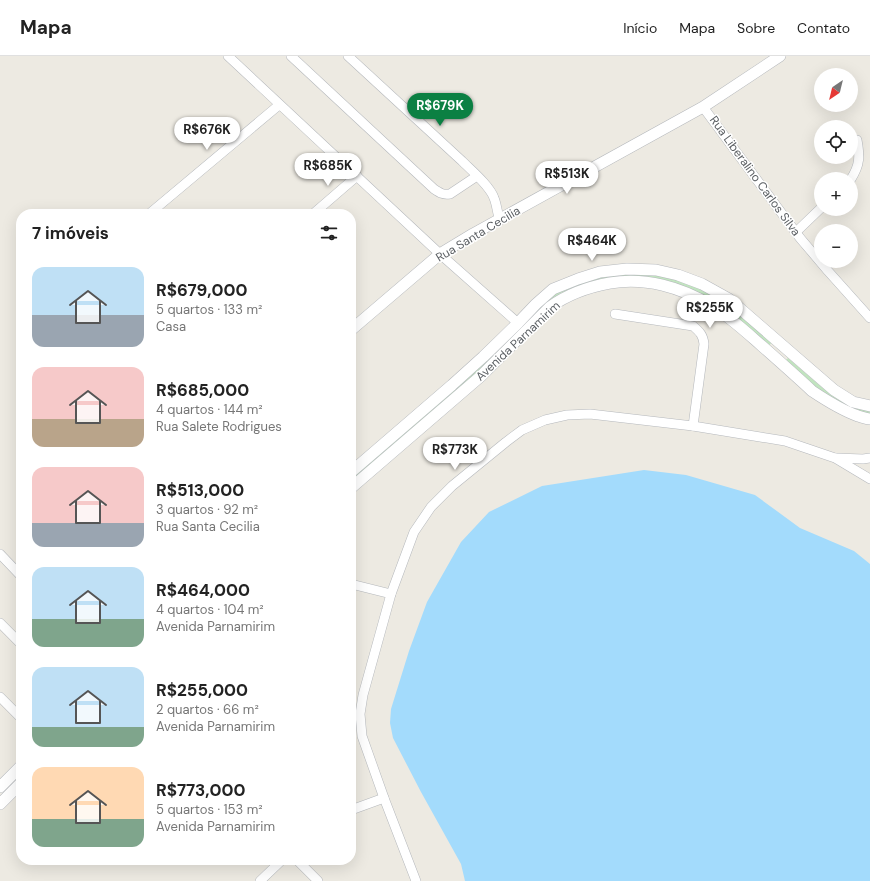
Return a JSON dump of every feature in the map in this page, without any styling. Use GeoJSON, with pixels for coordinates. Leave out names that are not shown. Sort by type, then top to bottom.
{"type":"FeatureCollection","features":[{"type":"Feature","properties":{"kind":"street"},"geometry":{"type":"LineString","coordinates":[[228,56],[440,254],[518,323]]}},
{"type":"Feature","properties":{"kind":"street"},"geometry":{"type":"LineString","coordinates":[[291,56],[440,193],[450,194],[477,176]]}},
{"type":"Feature","properties":{"kind":"street"},"geometry":{"type":"LineString","coordinates":[[348,56],[477,176],[494,197],[500,220]]}},
{"type":"Feature","properties":{"kind":"street","name":"Rua Santa Cecilia"},"geometry":{"type":"LineString","coordinates":[[356,326],[440,254],[473,234],[703,106],[780,56]]}},
{"type":"Feature","properties":{"kind":"street"},"geometry":{"type":"LineString","coordinates":[[156,209],[279,104]]}},
{"type":"Feature","properties":{"kind":"street","name":"Rua Liberalino Carlos Silva"},"geometry":{"type":"LineString","coordinates":[[703,106],[796,232],[870,318]]}},
{"type":"Feature","properties":{"kind":"street"},"geometry":{"type":"LineString","coordinates":[[858,145],[860,155],[858,164]]}},
{"type":"Feature","properties":{"kind":"street"},"geometry":{"type":"LineString","coordinates":[[319,209],[357,176]]}},
{"type":"Feature","properties":{"kind":"street"},"geometry":{"type":"LineString","coordinates":[[796,232],[814,215]]}},
{"type":"Feature","properties":{"kind":"street","name":"Avenida Parnamirim"},"geometry":{"type":"LineString","coordinates":[[356,468],[483,357],[553,289],[600,272],[627,269],[656,270],[678,275],[702,284],[728,299],[834,390],[853,402],[870,406]]}},
{"type":"Feature","properties":{"kind":"street","name":"Avenida Parnamirim"},"geometry":{"type":"LineString","coordinates":[[356,484],[481,376],[550,307],[571,294],[616,282],[645,282],[674,288],[712,306],[738,326],[812,391],[837,407],[870,419]]}},
{"type":"Feature","properties":{"kind":"street"},"geometry":{"type":"LineString","coordinates":[[615,314],[693,326],[699,331],[703,337],[704,344],[693,426]]}},
{"type":"Feature","properties":{"kind":"street"},"geometry":{"type":"LineString","coordinates":[[776,359],[785,348]]}},
{"type":"Feature","properties":{"kind":"street"},"geometry":{"type":"LineString","coordinates":[[416,881],[362,736],[360,714],[363,695],[391,594],[414,532],[431,507],[452,486],[522,430],[544,420],[567,415],[590,414],[693,426],[785,441],[835,458],[870,479]]}},
{"type":"Feature","properties":{"kind":"street"},"geometry":{"type":"LineString","coordinates":[[835,458],[870,458]]}},
{"type":"Feature","properties":{"kind":"street"},"geometry":{"type":"LineString","coordinates":[[0,554],[16,571]]}},
{"type":"Feature","properties":{"kind":"street"},"geometry":{"type":"LineString","coordinates":[[356,585],[391,594]]}},
{"type":"Feature","properties":{"kind":"street"},"geometry":{"type":"LineString","coordinates":[[0,623],[16,639]]}},
{"type":"Feature","properties":{"kind":"street"},"geometry":{"type":"LineString","coordinates":[[0,697],[16,713]]}},
{"type":"Feature","properties":{"kind":"street"},"geometry":{"type":"LineString","coordinates":[[0,787],[16,771]]}},
{"type":"Feature","properties":{"kind":"street"},"geometry":{"type":"LineString","coordinates":[[0,804],[16,788]]}},
{"type":"Feature","properties":{"kind":"street"},"geometry":{"type":"LineString","coordinates":[[356,808],[384,798]]}},
{"type":"Feature","properties":{"kind":"street"},"geometry":{"type":"LineString","coordinates":[[260,881],[277,865]]}},
{"type":"Feature","properties":{"kind":"street"},"geometry":{"type":"LineString","coordinates":[[302,865],[318,881]]}},
{"type":"Feature","properties":{"kind":"green space"},"geometry":{"type":"Polygon","coordinates":[[[629,272],[677,278],[711,294],[772,342],[768,347],[676,284],[582,285],[561,293],[544,305],[495,359],[356,479],[356,472],[540,302],[579,281],[629,272]]]}},
{"type":"Feature","properties":{"kind":"green space"},"geometry":{"type":"Polygon","coordinates":[[[788,358],[824,389],[840,400],[870,410],[870,415],[837,405],[784,362],[788,358]]]}},
{"type":"Feature","properties":{"kind":"water"},"geometry":{"type":"Polygon","coordinates":[[[644,470],[686,475],[755,495],[800,528],[854,551],[870,564],[870,881],[465,881],[461,864],[393,738],[390,723],[391,709],[409,651],[427,602],[461,542],[489,512],[542,486],[644,470]]]}}]}
